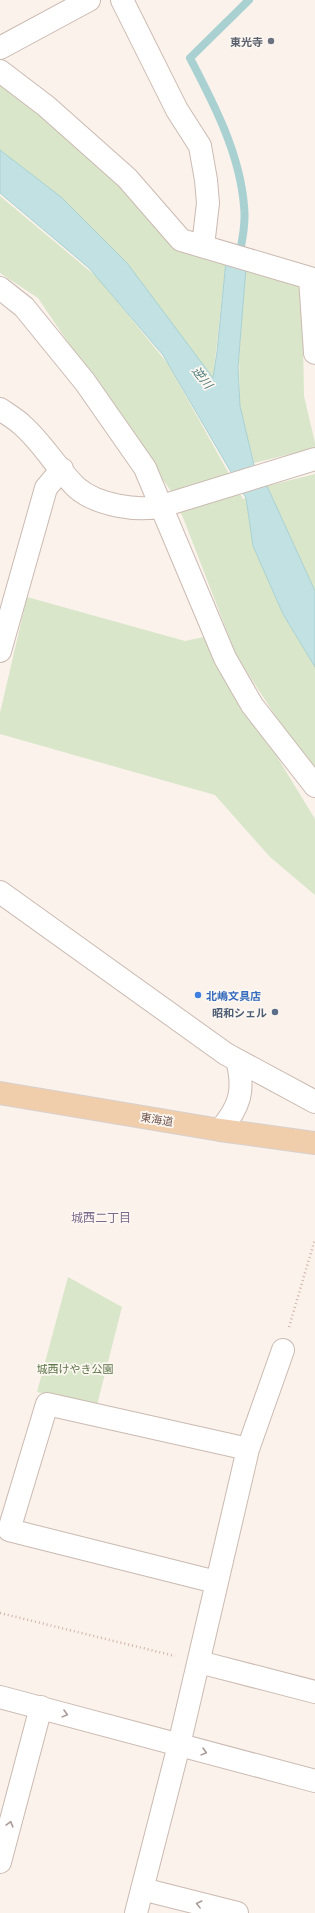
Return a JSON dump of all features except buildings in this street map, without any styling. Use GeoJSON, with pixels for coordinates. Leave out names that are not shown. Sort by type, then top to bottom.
{"type":"FeatureCollection","features":[{"type":"Feature","properties":{"kind":"main road","name":"東海道"},"geometry":{"type":"LineString","coordinates":[[0,1094],[220,1130],[315,1143]]}},
{"type":"Feature","properties":{"kind":"street"},"geometry":{"type":"LineString","coordinates":[[0,48],[89,0]]}},
{"type":"Feature","properties":{"kind":"street"},"geometry":{"type":"LineString","coordinates":[[122,0],[177,110],[200,146],[206,180],[213,249]]}},
{"type":"Feature","properties":{"kind":"street"},"geometry":{"type":"LineString","coordinates":[[0,71],[46,106],[127,178],[181,240],[256,260],[310,278],[315,353]]}},
{"type":"Feature","properties":{"kind":"street"},"geometry":{"type":"LineString","coordinates":[[0,288],[24,307],[85,382],[145,468],[166,504],[225,658],[252,705],[315,786]]}},
{"type":"Feature","properties":{"kind":"street"},"geometry":{"type":"LineString","coordinates":[[0,409],[23,426],[77,488],[90,496],[131,508],[148,509],[315,459]]}},
{"type":"Feature","properties":{"kind":"street"},"geometry":{"type":"LineString","coordinates":[[0,651],[46,488],[62,469]]}},
{"type":"Feature","properties":{"kind":"street"},"geometry":{"type":"LineString","coordinates":[[0,892],[237,1060],[315,1102]]}},
{"type":"Feature","properties":{"kind":"street"},"geometry":{"type":"LineString","coordinates":[[220,1130],[237,1106],[241,1090],[241,1076],[237,1060]]}},
{"type":"Feature","properties":{"kind":"street"},"geometry":{"type":"LineString","coordinates":[[136,1913],[179,1745],[248,1449],[283,1350]]}},
{"type":"Feature","properties":{"kind":"street"},"geometry":{"type":"LineString","coordinates":[[216,1582],[9,1530],[47,1404],[248,1449]]}},
{"type":"Feature","properties":{"kind":"street"},"geometry":{"type":"LineString","coordinates":[[199,1662],[315,1692]]}},
{"type":"Feature","properties":{"kind":"street"},"geometry":{"type":"LineString","coordinates":[[0,1697],[315,1781]]}},
{"type":"Feature","properties":{"kind":"street"},"geometry":{"type":"LineString","coordinates":[[1,1856],[42,1707]]}},
{"type":"Feature","properties":{"kind":"street"},"geometry":{"type":"LineString","coordinates":[[142,1889],[237,1913]]}},
{"type":"Feature","properties":{"kind":"path"},"geometry":{"type":"LineString","coordinates":[[283,1350],[315,1239]]}},
{"type":"Feature","properties":{"kind":"path"},"geometry":{"type":"LineString","coordinates":[[0,1613],[199,1662]]}},
{"type":"Feature","properties":{"kind":"green space"},"geometry":{"type":"Polygon","coordinates":[[[0,79],[36,104],[143,209],[226,261],[213,379],[111,247],[61,197],[0,158],[0,79]]]}},
{"type":"Feature","properties":{"kind":"green space"},"geometry":{"type":"Polygon","coordinates":[[[0,196],[98,278],[168,364],[243,499],[246,498],[253,546],[283,614],[315,667],[315,777],[236,655],[184,520],[171,491],[121,421],[38,298],[0,273],[0,196]]]}},
{"type":"Feature","properties":{"kind":"green space"},"geometry":{"type":"Polygon","coordinates":[[[246,268],[290,279],[302,290],[304,396],[315,443],[315,448],[254,463],[240,406],[239,359],[246,268]]]}},
{"type":"Feature","properties":{"kind":"green space"},"geometry":{"type":"Polygon","coordinates":[[[315,474],[315,591],[267,486],[315,474]]]}},
{"type":"Feature","properties":{"kind":"green space"},"geometry":{"type":"Polygon","coordinates":[[[27,597],[185,641],[204,637],[315,819],[315,895],[270,857],[215,795],[0,734],[0,713],[27,597]]]}},
{"type":"Feature","properties":{"kind":"green space","name":"城西けやき公園"},"geometry":{"type":"Polygon","coordinates":[[[68,1277],[122,1307],[97,1405],[37,1392],[68,1277]]]}},
{"type":"Feature","properties":{"kind":"water","name":"逆川"},"geometry":{"type":"Polygon","coordinates":[[[0,150],[61,197],[127,263],[213,378],[226,261],[246,268],[238,367],[240,406],[254,465],[267,486],[315,591],[315,667],[283,614],[253,546],[246,498],[163,355],[89,268],[0,193],[0,150]]]}},
{"type":"Feature","properties":{"kind":"waterway"},"geometry":{"type":"LineString","coordinates":[[239,257],[244,219],[242,187],[231,148],[217,111],[190,58],[249,0]]}},
{"type":"Feature","properties":{"kind":"place","name":"東光寺"},"geometry":{"type":"Point","coordinates":[271,41]}},
{"type":"Feature","properties":{"kind":"place","name":"北嶋文具店"},"geometry":{"type":"Point","coordinates":[198,995]}},
{"type":"Feature","properties":{"kind":"place","name":"昭和シェル"},"geometry":{"type":"Point","coordinates":[275,1012]}},
{"type":"Feature","properties":{"kind":"district","name":"城西二丁目"},"geometry":{"type":"Point","coordinates":[101,1217]}}]}
